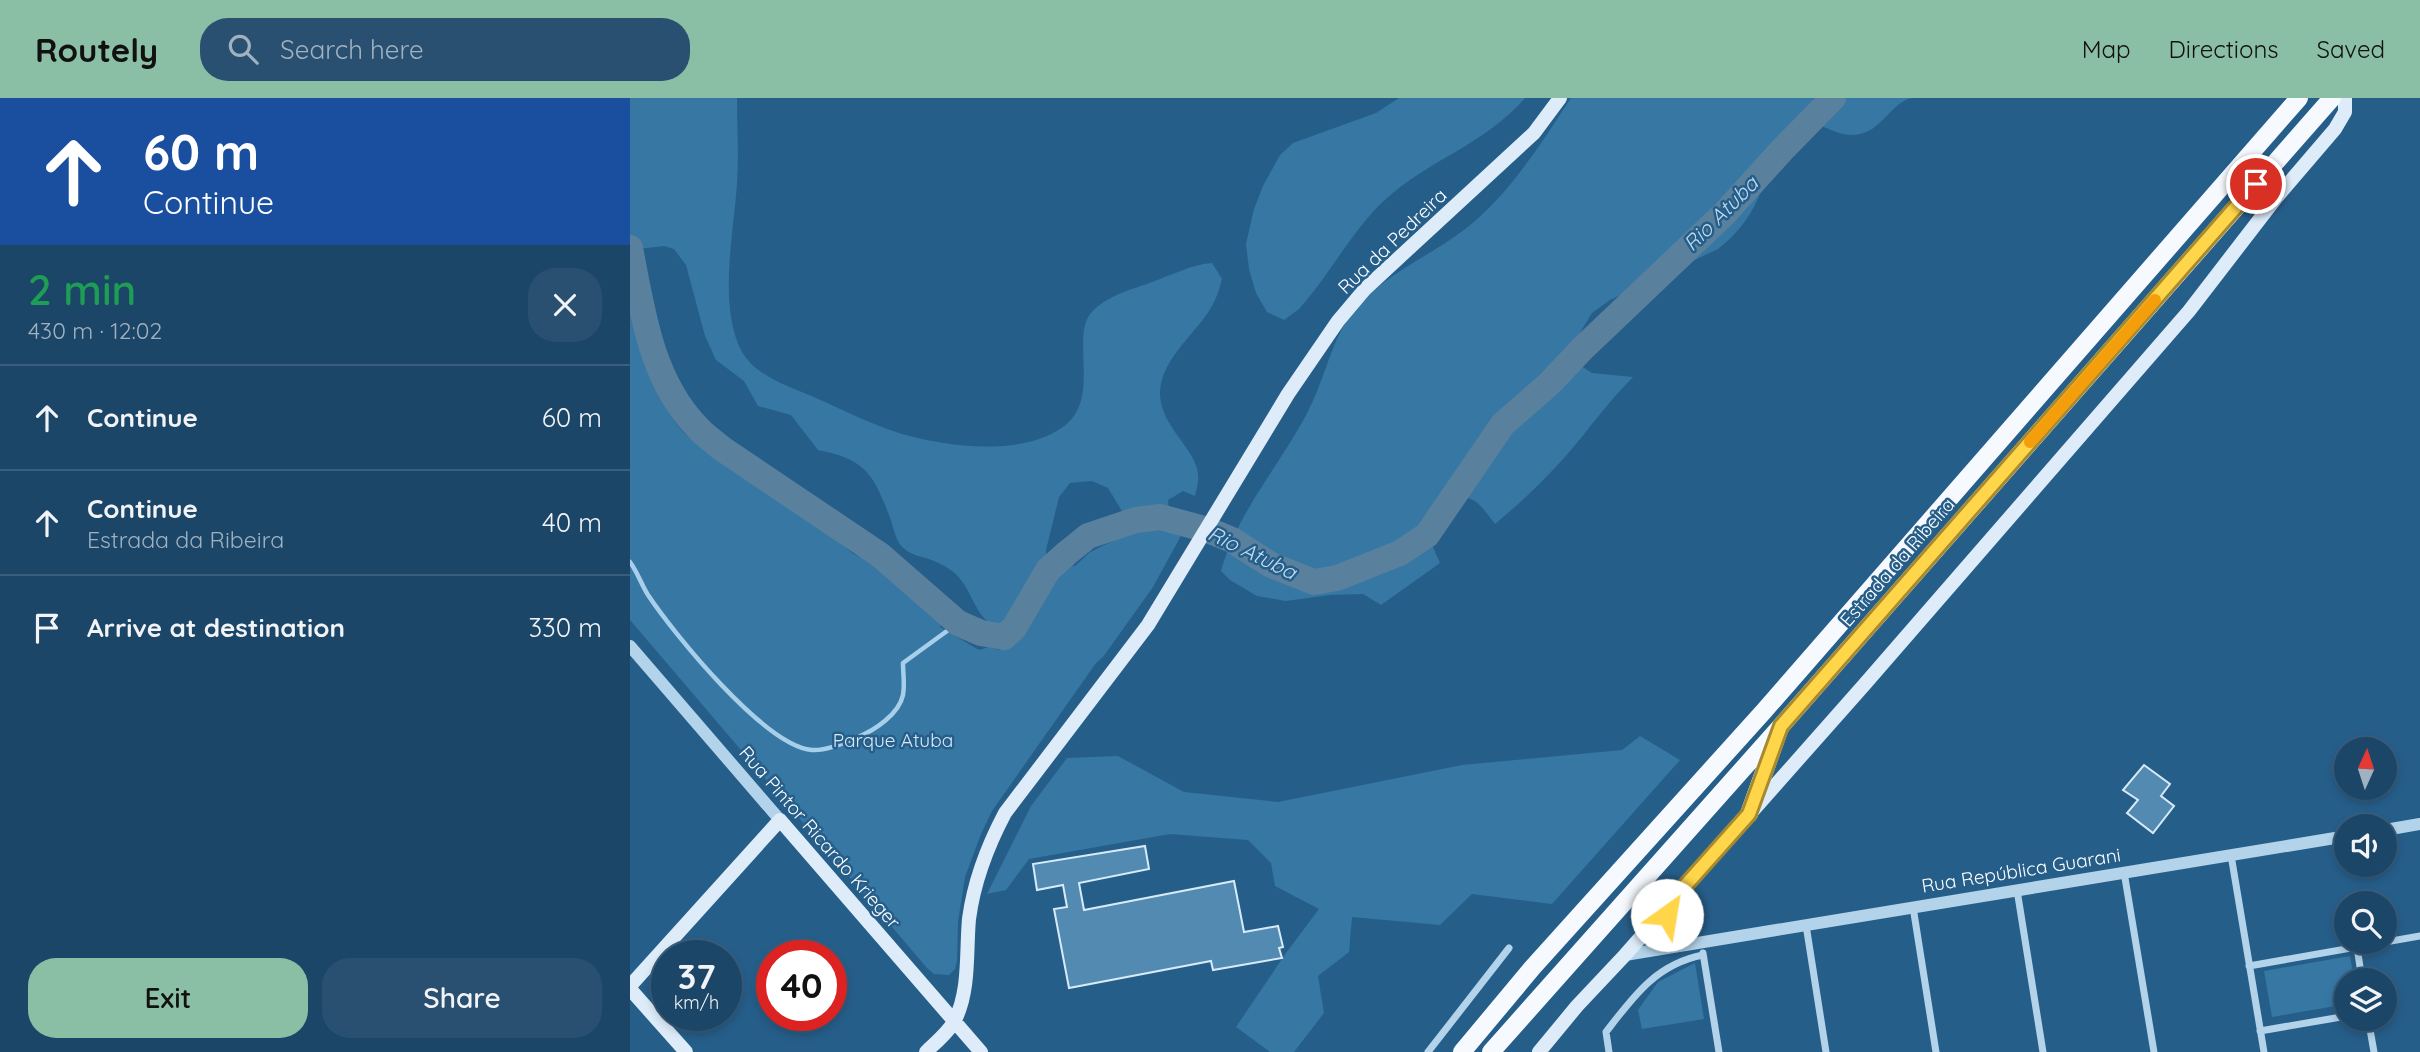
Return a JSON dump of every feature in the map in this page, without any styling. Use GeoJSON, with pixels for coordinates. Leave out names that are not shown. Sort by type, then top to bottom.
{"type":"FeatureCollection","features":[{"type":"Feature","properties":{"kind":"main road","name":"Rua da Pedreira"},"geometry":{"type":"LineString","coordinates":[[954,1023],[964,989],[972,899],[993,835],[1020,793],[1148,625],[1190,559],[1224,498],[1338,321],[1365,289],[1534,134],[1560,98]]}},
{"type":"Feature","properties":{"kind":"main road","name":"Estrada da Ribeira"},"geometry":{"type":"LineString","coordinates":[[1462,1052],[1534,967],[1764,711],[2299,98]]}},
{"type":"Feature","properties":{"kind":"main road","name":"Estrada da Ribeira"},"geometry":{"type":"LineString","coordinates":[[1491,1052],[2332,98]]}},
{"type":"Feature","properties":{"kind":"main road"},"geometry":{"type":"LineString","coordinates":[[1539,1052],[2189,311],[2276,198],[2335,129],[2345,112],[2345,98]]}},
{"type":"Feature","properties":{"kind":"main road"},"geometry":{"type":"LineString","coordinates":[[1749,814],[1781,726]]}},
{"type":"Feature","properties":{"kind":"main road"},"geometry":{"type":"LineString","coordinates":[[686,1052],[630,987],[780,820]]}},
{"type":"Feature","properties":{"kind":"main road","name":"Rua Pintor Ricardo Krieger"},"geometry":{"type":"LineString","coordinates":[[780,820],[981,1052]]}},
{"type":"Feature","properties":{"kind":"main road"},"geometry":{"type":"LineString","coordinates":[[926,1052],[954,1023]]}},
{"type":"Feature","properties":{"kind":"street","name":"Rua Pintor Ricardo Krieger"},"geometry":{"type":"LineString","coordinates":[[630,646],[780,820]]}},
{"type":"Feature","properties":{"kind":"street"},"geometry":{"type":"LineString","coordinates":[[2397,828],[2420,824]]}},
{"type":"Feature","properties":{"kind":"street","name":"Rua República Guarani"},"geometry":{"type":"LineString","coordinates":[[1625,955],[2334,838]]}},
{"type":"Feature","properties":{"kind":"street"},"geometry":{"type":"LineString","coordinates":[[2231,855],[2264,1052]]}},
{"type":"Feature","properties":{"kind":"street"},"geometry":{"type":"LineString","coordinates":[[2124,873],[2154,1052]]}},
{"type":"Feature","properties":{"kind":"street"},"geometry":{"type":"LineString","coordinates":[[2017,890],[2043,1052]]}},
{"type":"Feature","properties":{"kind":"street"},"geometry":{"type":"LineString","coordinates":[[1668,905],[1667,915],[1675,933],[1683,939],[1701,942],[1719,1052]]}},
{"type":"Feature","properties":{"kind":"street"},"geometry":{"type":"LineString","coordinates":[[1913,907],[1936,1052]]}},
{"type":"Feature","properties":{"kind":"street"},"geometry":{"type":"LineString","coordinates":[[1806,925],[1826,1052]]}},
{"type":"Feature","properties":{"kind":"street"},"geometry":{"type":"LineString","coordinates":[[2397,940],[2420,936]]}},
{"type":"Feature","properties":{"kind":"street"},"geometry":{"type":"LineString","coordinates":[[1428,1052],[1509,948]]}},
{"type":"Feature","properties":{"kind":"street"},"geometry":{"type":"LineString","coordinates":[[2249,966],[2334,951]]}},
{"type":"Feature","properties":{"kind":"street"},"geometry":{"type":"LineString","coordinates":[[1609,1052],[1606,1032],[1642,986],[1656,975],[1689,958],[1703,955]]}},
{"type":"Feature","properties":{"kind":"street"},"geometry":{"type":"LineString","coordinates":[[2260,1031],[2334,1018]]}},
{"type":"Feature","properties":{"kind":"street"},"geometry":{"type":"LineString","coordinates":[[2370,1031],[2374,1052]]}},
{"type":"Feature","properties":{"kind":"green space","name":"Parque Atuba"},"geometry":{"type":"Polygon","coordinates":[[[630,98],[737,98],[738,172],[729,290],[734,332],[741,350],[755,367],[774,380],[857,417],[918,438],[960,445],[1005,446],[1026,443],[1063,427],[1075,415],[1081,401],[1085,324],[1091,313],[1104,302],[1204,264],[1212,263],[1222,279],[1209,311],[1174,355],[1162,380],[1160,393],[1166,418],[1197,469],[1195,496],[1183,491],[1168,500],[1170,524],[1180,526],[1183,532],[1153,587],[992,811],[965,877],[958,922],[957,961],[955,969],[949,975],[934,974],[927,968],[630,620],[630,283],[640,334],[645,334],[652,354],[651,373],[655,384],[666,408],[689,438],[711,450],[714,456],[821,527],[828,525],[841,532],[839,539],[853,554],[873,560],[877,569],[885,565],[896,574],[894,582],[927,604],[938,615],[943,621],[940,627],[979,650],[989,647],[999,650],[1004,647],[996,644],[991,626],[966,587],[952,571],[907,551],[899,543],[879,490],[866,471],[847,458],[818,450],[791,415],[758,406],[744,381],[716,360],[705,336],[686,265],[674,249],[664,246],[630,250],[630,98]],[[1092,481],[1070,483],[1059,497],[1046,550],[1047,564],[1054,573],[1063,567],[1075,566],[1090,552],[1134,531],[1108,488],[1092,481]]]}},
{"type":"Feature","properties":{"kind":"green space"},"geometry":{"type":"Polygon","coordinates":[[[1399,98],[1525,98],[1492,128],[1403,185],[1374,210],[1299,309],[1284,320],[1267,312],[1256,293],[1246,244],[1254,209],[1280,155],[1293,143],[1376,113],[1399,98]]]}},
{"type":"Feature","properties":{"kind":"green space"},"geometry":{"type":"Polygon","coordinates":[[[1571,98],[1912,98],[1899,104],[1872,129],[1855,135],[1835,132],[1808,122],[1790,127],[1774,147],[1762,189],[1754,206],[1726,243],[1610,300],[1592,313],[1573,344],[1575,362],[1592,373],[1633,377],[1557,465],[1495,524],[1483,508],[1472,500],[1440,497],[1429,513],[1428,529],[1440,563],[1381,605],[1363,594],[1286,601],[1257,596],[1230,580],[1221,571],[1229,548],[1250,506],[1301,424],[1318,390],[1339,335],[1354,310],[1387,280],[1452,239],[1480,216],[1523,168],[1571,98]]]}},
{"type":"Feature","properties":{"kind":"green space"},"geometry":{"type":"Polygon","coordinates":[[[1640,736],[1680,760],[1552,904],[1472,894],[1440,925],[1352,917],[1349,952],[1318,976],[1324,1013],[1294,1052],[1270,1052],[1236,1027],[1319,909],[1275,886],[1271,863],[1248,840],[1170,834],[1029,859],[1006,890],[987,894],[1031,806],[1067,758],[1118,756],[1184,792],[1278,802],[1462,765],[1622,750],[1640,736]]]}},
{"type":"Feature","properties":{"kind":"green space"},"geometry":{"type":"Polygon","coordinates":[[[2350,956],[2352,968],[2334,968],[2334,1006],[2272,1017],[2264,971],[2350,956]]]}},
{"type":"Feature","properties":{"kind":"green space"},"geometry":{"type":"Polygon","coordinates":[[[1695,963],[1704,1019],[1642,1029],[1638,1010],[1658,982],[1695,963]]]}},
{"type":"Feature","properties":{"kind":"building"},"geometry":{"type":"Polygon","coordinates":[[[2144,765],[2170,784],[2161,796],[2174,806],[2153,833],[2127,813],[2138,800],[2123,790],[2144,765]]]}},
{"type":"Feature","properties":{"kind":"building"},"geometry":{"type":"Polygon","coordinates":[[[1145,846],[1149,869],[1079,883],[1084,910],[1234,881],[1244,932],[1278,926],[1283,947],[1279,948],[1282,958],[1213,970],[1211,961],[1069,988],[1054,909],[1067,907],[1063,885],[1037,890],[1033,864],[1145,846]]]}},
{"type":"Feature","properties":{"kind":"waterway","name":"Rio Atuba"},"geometry":{"type":"LineString","coordinates":[[630,248],[644,319],[659,366],[681,408],[700,430],[721,448],[880,555],[958,623],[981,633],[1004,637],[1014,628],[1048,570],[1067,553],[1088,536],[1136,520],[1160,517],[1208,530],[1232,540],[1271,565],[1314,582],[1337,578],[1400,553],[1427,535],[1503,424],[1549,384],[1582,349],[1725,213],[1833,98]]}},
{"type":"Feature","properties":{"kind":"waterway"},"geometry":{"type":"LineString","coordinates":[[630,562],[661,613],[722,686],[770,730],[793,744],[812,750],[847,742],[872,730],[885,720],[901,702],[903,663],[958,623]]}},
{"type":"Feature","properties":{"kind":"slow traffic"},"geometry":{"type":"LineString","coordinates":[[2030,442],[2155,300]]}},
{"type":"Feature","properties":{"kind":"route"},"geometry":{"type":"LineString","coordinates":[[1667,915],[1668,905],[1749,814],[1781,726],[2256,184]]}}]}
